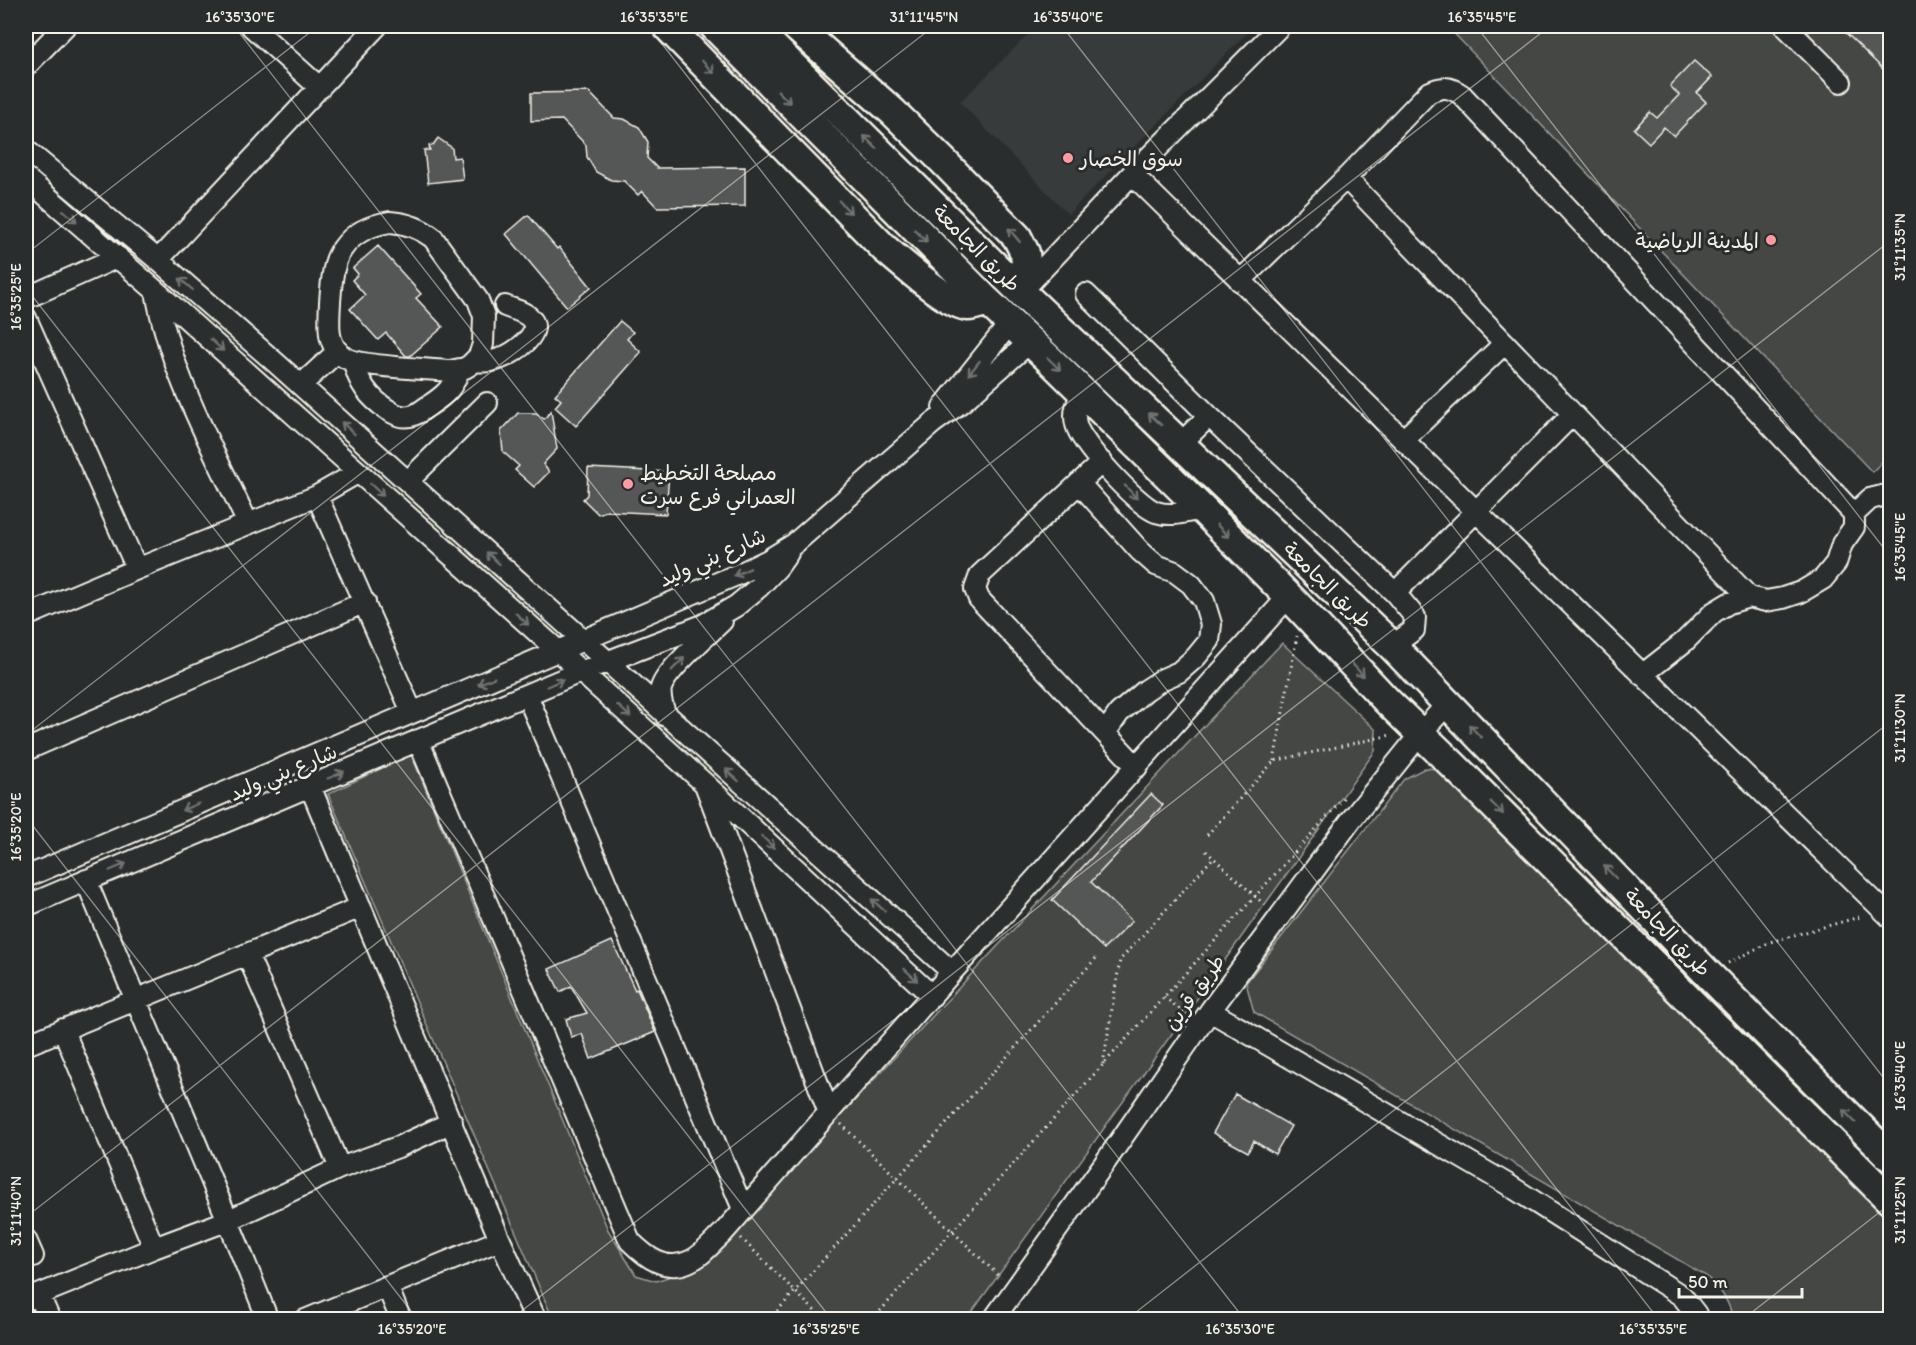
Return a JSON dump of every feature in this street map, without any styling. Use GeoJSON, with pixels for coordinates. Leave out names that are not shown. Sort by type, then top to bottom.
{"type":"FeatureCollection","features":[{"type":"Feature","properties":{"kind":"highway"},"geometry":{"type":"LineString","coordinates":[[668,26],[885,249],[924,281],[956,303],[1006,319]]}},
{"type":"Feature","properties":{"kind":"highway","name":"طريق الجامعة"},"geometry":{"type":"LineString","coordinates":[[714,26],[1006,319],[1202,509],[1387,701],[1890,1200]]}},
{"type":"Feature","properties":{"kind":"highway","name":"طريق الجامعة"},"geometry":{"type":"LineString","coordinates":[[752,26],[1019,289],[1392,646],[1707,973],[1890,1157]]}},
{"type":"Feature","properties":{"kind":"highway"},"geometry":{"type":"LineString","coordinates":[[795,26],[893,112],[1017,237],[1025,253],[1026,262],[1019,289]]}},
{"type":"Feature","properties":{"kind":"street"},"geometry":{"type":"LineString","coordinates":[[251,26],[320,88]]}},
{"type":"Feature","properties":{"kind":"street"},"geometry":{"type":"LineString","coordinates":[[159,260],[377,26]]}},
{"type":"Feature","properties":{"kind":"street"},"geometry":{"type":"LineString","coordinates":[[1019,289],[1280,26]]}},
{"type":"Feature","properties":{"kind":"street"},"geometry":{"type":"LineString","coordinates":[[1785,26],[1841,82]]}},
{"type":"Feature","properties":{"kind":"street"},"geometry":{"type":"LineString","coordinates":[[26,66],[61,27]]}},
{"type":"Feature","properties":{"kind":"street"},"geometry":{"type":"LineString","coordinates":[[1240,281],[1346,178],[1428,93],[1440,87],[1450,87],[1462,95],[1854,514],[1854,527],[1842,544],[1836,563],[1823,579],[1801,592],[1783,598],[1766,602],[1749,597],[1346,178]]}},
{"type":"Feature","properties":{"kind":"street"},"geometry":{"type":"LineString","coordinates":[[26,150],[159,260],[301,385],[952,972]]}},
{"type":"Feature","properties":{"kind":"street"},"geometry":{"type":"LineString","coordinates":[[1132,174],[1888,915]]}},
{"type":"Feature","properties":{"kind":"street"},"geometry":{"type":"LineString","coordinates":[[26,178],[118,256],[357,473],[557,650],[704,783],[932,996]]}},
{"type":"Feature","properties":{"kind":"street"},"geometry":{"type":"LineString","coordinates":[[399,222],[417,227],[433,238],[478,300],[484,316],[483,344],[479,356],[467,366],[446,394],[415,415],[404,417],[393,414],[379,405],[367,393],[346,356],[331,339],[330,332],[332,275],[338,257],[348,242],[363,230],[381,223],[399,222]]}},
{"type":"Feature","properties":{"kind":"street"},"geometry":{"type":"LineString","coordinates":[[26,298],[118,256]]}},
{"type":"Feature","properties":{"kind":"street"},"geometry":{"type":"LineString","coordinates":[[156,291],[160,316],[175,366],[248,524]]}},
{"type":"Feature","properties":{"kind":"street"},"geometry":{"type":"LineString","coordinates":[[1086,294],[1209,416],[1395,593],[1415,616],[1414,630],[1392,646]]}},
{"type":"Feature","properties":{"kind":"street"},"geometry":{"type":"LineString","coordinates":[[301,385],[346,356],[467,366],[500,358],[527,341],[533,334],[534,325],[530,317],[506,306]]}},
{"type":"Feature","properties":{"kind":"street"},"geometry":{"type":"LineString","coordinates":[[26,318],[137,569]]}},
{"type":"Feature","properties":{"kind":"street"},"geometry":{"type":"LineString","coordinates":[[933,423],[1006,319]]}},
{"type":"Feature","properties":{"kind":"street"},"geometry":{"type":"LineString","coordinates":[[794,544],[933,423],[963,401],[1006,319]]}},
{"type":"Feature","properties":{"kind":"street"},"geometry":{"type":"LineString","coordinates":[[1403,440],[1505,343]]}},
{"type":"Feature","properties":{"kind":"street"},"geometry":{"type":"LineString","coordinates":[[258,382],[276,363]]}},
{"type":"Feature","properties":{"kind":"street"},"geometry":{"type":"LineString","coordinates":[[1083,393],[1076,407],[1076,426],[1085,443],[1137,499],[1149,509],[1172,515],[1202,509]]}},
{"type":"Feature","properties":{"kind":"street"},"geometry":{"type":"LineString","coordinates":[[408,481],[487,403]]}},
{"type":"Feature","properties":{"kind":"street"},"geometry":{"type":"LineString","coordinates":[[1395,593],[1573,414]]}},
{"type":"Feature","properties":{"kind":"street"},"geometry":{"type":"LineString","coordinates":[[1180,444],[1209,416]]}},
{"type":"Feature","properties":{"kind":"street"},"geometry":{"type":"LineString","coordinates":[[1102,462],[980,575],[975,589],[979,599],[1137,767]]}},
{"type":"Feature","properties":{"kind":"street"},"geometry":{"type":"LineString","coordinates":[[28,610],[137,569],[317,496],[357,473]]}},
{"type":"Feature","properties":{"kind":"street"},"geometry":{"type":"LineString","coordinates":[[1079,483],[1140,551],[1156,565],[1175,572],[1191,584],[1204,601],[1211,624],[1209,641],[1196,657],[1179,672],[1146,690],[1119,713],[1105,733]]}},
{"type":"Feature","properties":{"kind":"street"},"geometry":{"type":"LineString","coordinates":[[1854,514],[1870,499],[1890,494]]}},
{"type":"Feature","properties":{"kind":"street"},"geometry":{"type":"LineString","coordinates":[[317,496],[412,712]]}},
{"type":"Feature","properties":{"kind":"street","name":"شارع بني وليد"},"geometry":{"type":"LineString","coordinates":[[26,906],[580,672],[703,625],[736,606],[766,581],[794,544]]}},
{"type":"Feature","properties":{"kind":"street","name":"شارع بني وليد"},"geometry":{"type":"LineString","coordinates":[[26,877],[741,573],[794,544]]}},
{"type":"Feature","properties":{"kind":"street"},"geometry":{"type":"LineString","coordinates":[[1642,675],[1684,642],[1714,612],[1729,603],[1749,597]]}},
{"type":"Feature","properties":{"kind":"street"},"geometry":{"type":"LineString","coordinates":[[26,750],[365,602]]}},
{"type":"Feature","properties":{"kind":"street"},"geometry":{"type":"LineString","coordinates":[[418,740],[630,1241],[654,1262],[678,1265],[691,1261],[729,1226],[952,972],[1137,767],[1295,603]]}},
{"type":"Feature","properties":{"kind":"street"},"geometry":{"type":"LineString","coordinates":[[666,716],[661,702],[661,689],[667,675],[736,606]]}},
{"type":"Feature","properties":{"kind":"street"},"geometry":{"type":"LineString","coordinates":[[527,695],[743,1209]]}},
{"type":"Feature","properties":{"kind":"street","name":"طريق قرين"},"geometry":{"type":"LineString","coordinates":[[993,1320],[1205,1017],[1416,728],[1448,703]]}},
{"type":"Feature","properties":{"kind":"street"},"geometry":{"type":"LineString","coordinates":[[704,783],[829,1113]]}},
{"type":"Feature","properties":{"kind":"street"},"geometry":{"type":"LineString","coordinates":[[310,786],[500,1240],[536,1320]]}},
{"type":"Feature","properties":{"kind":"street"},"geometry":{"type":"LineString","coordinates":[[86,880],[229,1220],[268,1320]]}},
{"type":"Feature","properties":{"kind":"street"},"geometry":{"type":"LineString","coordinates":[[26,1045],[361,907]]}},
{"type":"Feature","properties":{"kind":"street"},"geometry":{"type":"LineString","coordinates":[[247,954],[340,1168]]}},
{"type":"Feature","properties":{"kind":"street"},"geometry":{"type":"LineString","coordinates":[[1205,1017],[1526,1197],[1682,1296],[1696,1314],[1697,1320]]}},
{"type":"Feature","properties":{"kind":"street"},"geometry":{"type":"LineString","coordinates":[[63,1029],[154,1248]]}},
{"type":"Feature","properties":{"kind":"street"},"geometry":{"type":"LineString","coordinates":[[50,1320],[32,1298],[229,1220],[340,1168],[398,1147],[452,1122]]}},
{"type":"Feature","properties":{"kind":"street"},"geometry":{"type":"LineString","coordinates":[[305,1320],[500,1240]]}},
{"type":"Feature","properties":{"kind":"street"},"geometry":{"type":"LineString","coordinates":[[387,1286],[401,1320]]}},
{"type":"Feature","properties":{"kind":"path"},"geometry":{"type":"LineString","coordinates":[[1207,836],[1274,761],[1295,603]]}},
{"type":"Feature","properties":{"kind":"path"},"geometry":{"type":"LineString","coordinates":[[1274,761],[1416,728]]}},
{"type":"Feature","properties":{"kind":"path"},"geometry":{"type":"LineString","coordinates":[[872,1320],[1349,792]]}},
{"type":"Feature","properties":{"kind":"path"},"geometry":{"type":"LineString","coordinates":[[1206,851],[1278,918]]}},
{"type":"Feature","properties":{"kind":"path"},"geometry":{"type":"LineString","coordinates":[[1103,1064],[1119,960],[1213,858]]}},
{"type":"Feature","properties":{"kind":"path"},"geometry":{"type":"LineString","coordinates":[[1707,973],[1770,942],[1853,918],[1888,915]]}},
{"type":"Feature","properties":{"kind":"path"},"geometry":{"type":"LineString","coordinates":[[769,1320],[1097,957]]}},
{"type":"Feature","properties":{"kind":"path"},"geometry":{"type":"LineString","coordinates":[[1164,997],[1205,1017]]}},
{"type":"Feature","properties":{"kind":"path"},"geometry":{"type":"LineString","coordinates":[[829,1113],[1014,1290]]}},
{"type":"Feature","properties":{"kind":"path"},"geometry":{"type":"LineString","coordinates":[[729,1226],[824,1320]]}},
{"type":"Feature","properties":{"kind":"shaded area","name":"سوق الخصار"},"geometry":{"type":"Polygon","coordinates":[[[1037,26],[1254,26],[1068,214],[960,102],[1037,26]]]}},
{"type":"Feature","properties":{"kind":"shaded area","name":"المدينة الرياضية"},"geometry":{"type":"Polygon","coordinates":[[[1447,26],[1890,26],[1890,454],[1872,472],[1447,26]]]}},
{"type":"Feature","properties":{"kind":"shaded area"},"geometry":{"type":"Polygon","coordinates":[[[1282,643],[1376,730],[1375,751],[967,1319],[553,1319],[328,794],[411,754],[608,1230],[636,1275],[656,1281],[689,1270],[728,1238],[1282,643]]]}},
{"type":"Feature","properties":{"kind":"shaded area"},"geometry":{"type":"Polygon","coordinates":[[[1425,768],[1449,770],[1890,1208],[1890,1319],[1733,1319],[1723,1295],[1706,1276],[1254,1012],[1246,983],[1404,779],[1425,768]]]}},
{"type":"Feature","properties":{"kind":"building"},"geometry":{"type":"Polygon","coordinates":[[[1839,26],[1876,26],[1890,40],[1890,76],[1839,26]]]}},
{"type":"Feature","properties":{"kind":"building"},"geometry":{"type":"Polygon","coordinates":[[[1694,61],[1712,77],[1697,93],[1706,102],[1674,136],[1664,127],[1649,143],[1634,129],[1650,112],[1657,118],[1679,95],[1670,86],[1694,61]]]}},
{"type":"Feature","properties":{"kind":"building"},"geometry":{"type":"Polygon","coordinates":[[[589,92],[614,118],[624,119],[639,127],[648,142],[647,158],[657,168],[745,167],[745,206],[657,207],[642,191],[638,195],[624,181],[611,180],[596,172],[587,157],[586,145],[562,120],[531,121],[531,93],[589,92]]]}},
{"type":"Feature","properties":{"kind":"building"},"geometry":{"type":"Polygon","coordinates":[[[438,138],[452,148],[453,158],[460,157],[463,179],[428,183],[424,150],[430,150],[429,146],[433,145],[438,138]]]}},
{"type":"Feature","properties":{"kind":"building"},"geometry":{"type":"Polygon","coordinates":[[[528,215],[557,249],[559,247],[591,287],[567,307],[506,234],[528,215]]]}},
{"type":"Feature","properties":{"kind":"building"},"geometry":{"type":"Polygon","coordinates":[[[378,246],[421,294],[416,298],[443,327],[410,356],[406,356],[386,333],[378,340],[350,309],[365,295],[352,280],[358,274],[353,268],[378,246]]]}},
{"type":"Feature","properties":{"kind":"building"},"geometry":{"type":"Polygon","coordinates":[[[620,321],[633,332],[627,339],[641,352],[576,426],[555,407],[561,400],[555,395],[620,321]]]}},
{"type":"Feature","properties":{"kind":"building"},"geometry":{"type":"Polygon","coordinates":[[[551,411],[557,449],[543,464],[549,472],[534,487],[515,470],[519,466],[503,452],[501,431],[518,413],[536,413],[544,419],[551,411]]]}},
{"type":"Feature","properties":{"kind":"building","name":"مصلحة التخطيط العمراني فرع سرت"},"geometry":{"type":"Polygon","coordinates":[[[588,468],[669,472],[666,514],[606,511],[598,514],[583,499],[587,495],[588,468]]]}},
{"type":"Feature","properties":{"kind":"building"},"geometry":{"type":"Polygon","coordinates":[[[1151,794],[1163,805],[1091,882],[1132,921],[1104,949],[1052,900],[1151,794]]]}},
{"type":"Feature","properties":{"kind":"building"},"geometry":{"type":"Polygon","coordinates":[[[612,941],[635,990],[637,989],[655,1032],[591,1059],[582,1034],[571,1037],[566,1019],[587,1013],[571,986],[560,992],[549,969],[612,941]]]}},
{"type":"Feature","properties":{"kind":"building"},"geometry":{"type":"Polygon","coordinates":[[[1235,1094],[1291,1126],[1275,1154],[1254,1141],[1248,1152],[1213,1133],[1235,1094]]]}},
{"type":"Feature","properties":{"kind":"place","name":"سوق الخصار"},"geometry":{"type":"Point","coordinates":[1068,158]}},
{"type":"Feature","properties":{"kind":"place","name":"المدينة الرياضية"},"geometry":{"type":"Point","coordinates":[1771,240]}},
{"type":"Feature","properties":{"kind":"place","name":"مصلحة التخطيط العمراني فرع سرت"},"geometry":{"type":"Point","coordinates":[628,484]}}]}
